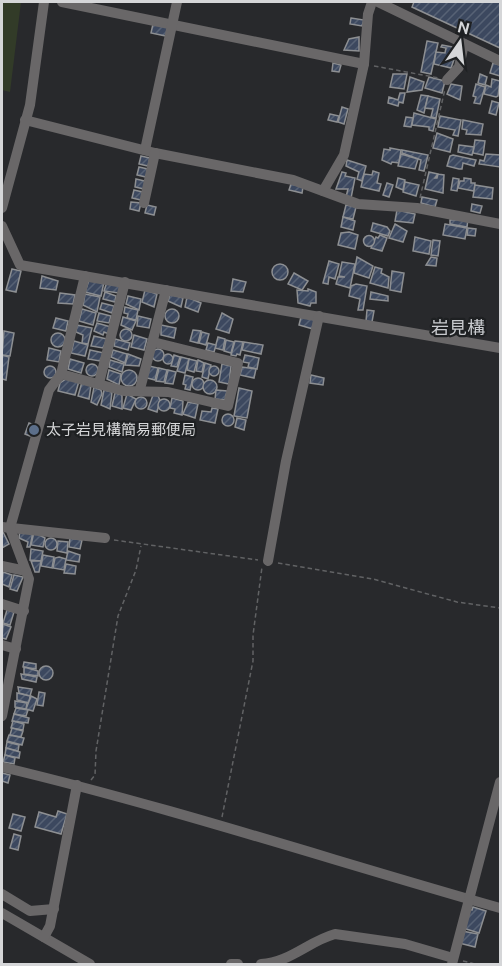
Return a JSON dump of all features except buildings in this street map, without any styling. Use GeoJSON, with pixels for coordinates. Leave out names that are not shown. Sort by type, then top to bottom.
{"type":"FeatureCollection","features":[{"type":"Feature","properties":{"kind":"street"},"geometry":{"type":"LineString","coordinates":[[2,208],[30,105],[44,2]]}},
{"type":"Feature","properties":{"kind":"street"},"geometry":{"type":"LineString","coordinates":[[62,2],[364,64]]}},
{"type":"Feature","properties":{"kind":"street"},"geometry":{"type":"LineString","coordinates":[[144,203],[150,151],[177,2]]}},
{"type":"Feature","properties":{"kind":"street"},"geometry":{"type":"LineString","coordinates":[[323,191],[344,155],[364,64],[368,14],[372,2]]}},
{"type":"Feature","properties":{"kind":"street"},"geometry":{"type":"LineString","coordinates":[[378,2],[501,61]]}},
{"type":"Feature","properties":{"kind":"street"},"geometry":{"type":"LineString","coordinates":[[447,80],[459,67],[464,44]]}},
{"type":"Feature","properties":{"kind":"street"},"geometry":{"type":"LineString","coordinates":[[25,120],[150,151],[292,180],[358,204],[417,208],[501,224]]}},
{"type":"Feature","properties":{"kind":"street"},"geometry":{"type":"LineString","coordinates":[[2,226],[20,265],[501,348]]}},
{"type":"Feature","properties":{"kind":"street"},"geometry":{"type":"LineString","coordinates":[[2,716],[5,682],[16,649],[29,579],[6,527],[50,390],[61,374],[85,276]]}},
{"type":"Feature","properties":{"kind":"street"},"geometry":{"type":"LineString","coordinates":[[99,383],[125,282]]}},
{"type":"Feature","properties":{"kind":"street"},"geometry":{"type":"LineString","coordinates":[[140,389],[166,290]]}},
{"type":"Feature","properties":{"kind":"street"},"geometry":{"type":"LineString","coordinates":[[268,561],[286,461],[319,316]]}},
{"type":"Feature","properties":{"kind":"street"},"geometry":{"type":"LineString","coordinates":[[61,374],[124,391],[140,389],[168,392],[228,406],[238,363],[153,342]]}},
{"type":"Feature","properties":{"kind":"street"},"geometry":{"type":"LineString","coordinates":[[6,527],[105,538]]}},
{"type":"Feature","properties":{"kind":"street"},"geometry":{"type":"LineString","coordinates":[[2,566],[26,571]]}},
{"type":"Feature","properties":{"kind":"street"},"geometry":{"type":"LineString","coordinates":[[2,604],[24,610]]}},
{"type":"Feature","properties":{"kind":"street"},"geometry":{"type":"LineString","coordinates":[[2,645],[16,649]]}},
{"type":"Feature","properties":{"kind":"street"},"geometry":{"type":"LineString","coordinates":[[2,767],[82,786],[501,908]]}},
{"type":"Feature","properties":{"kind":"street"},"geometry":{"type":"LineString","coordinates":[[261,964],[273,964],[300,952],[324,937],[335,934],[405,944],[452,961],[501,782]]}},
{"type":"Feature","properties":{"kind":"street"},"geometry":{"type":"LineString","coordinates":[[44,937],[50,926],[82,786]]}},
{"type":"Feature","properties":{"kind":"street"},"geometry":{"type":"LineString","coordinates":[[2,894],[30,911],[54,909]]}},
{"type":"Feature","properties":{"kind":"street"},"geometry":{"type":"LineString","coordinates":[[2,913],[90,964]]}},
{"type":"Feature","properties":{"kind":"street"},"geometry":{"type":"LineString","coordinates":[[231,964],[238,964]]}},
{"type":"Feature","properties":{"kind":"path"},"geometry":{"type":"LineString","coordinates":[[364,64],[447,80],[417,208]]}},
{"type":"Feature","properties":{"kind":"path"},"geometry":{"type":"LineString","coordinates":[[105,538],[141,545],[262,560],[260,598],[253,635],[253,661],[220,825]]}},
{"type":"Feature","properties":{"kind":"path"},"geometry":{"type":"LineString","coordinates":[[82,786],[95,775],[96,751],[118,616],[136,570],[141,545]]}},
{"type":"Feature","properties":{"kind":"path"},"geometry":{"type":"LineString","coordinates":[[268,561],[373,579],[457,602],[501,608]]}},
{"type":"Feature","properties":{"kind":"path"},"geometry":{"type":"LineString","coordinates":[[452,961],[475,964]]}},
{"type":"Feature","properties":{"kind":"green space"},"geometry":{"type":"Polygon","coordinates":[[[2,2],[21,2],[10,92],[2,90],[2,2]]]}},
{"type":"Feature","properties":{"kind":"place","name":"太子岩見構簡易郵便局"},"geometry":{"type":"Point","coordinates":[34,430]}},
{"type":"Feature","properties":{"kind":"district","name":"岩見構"},"geometry":{"type":"Point","coordinates":[458,328]}}]}
